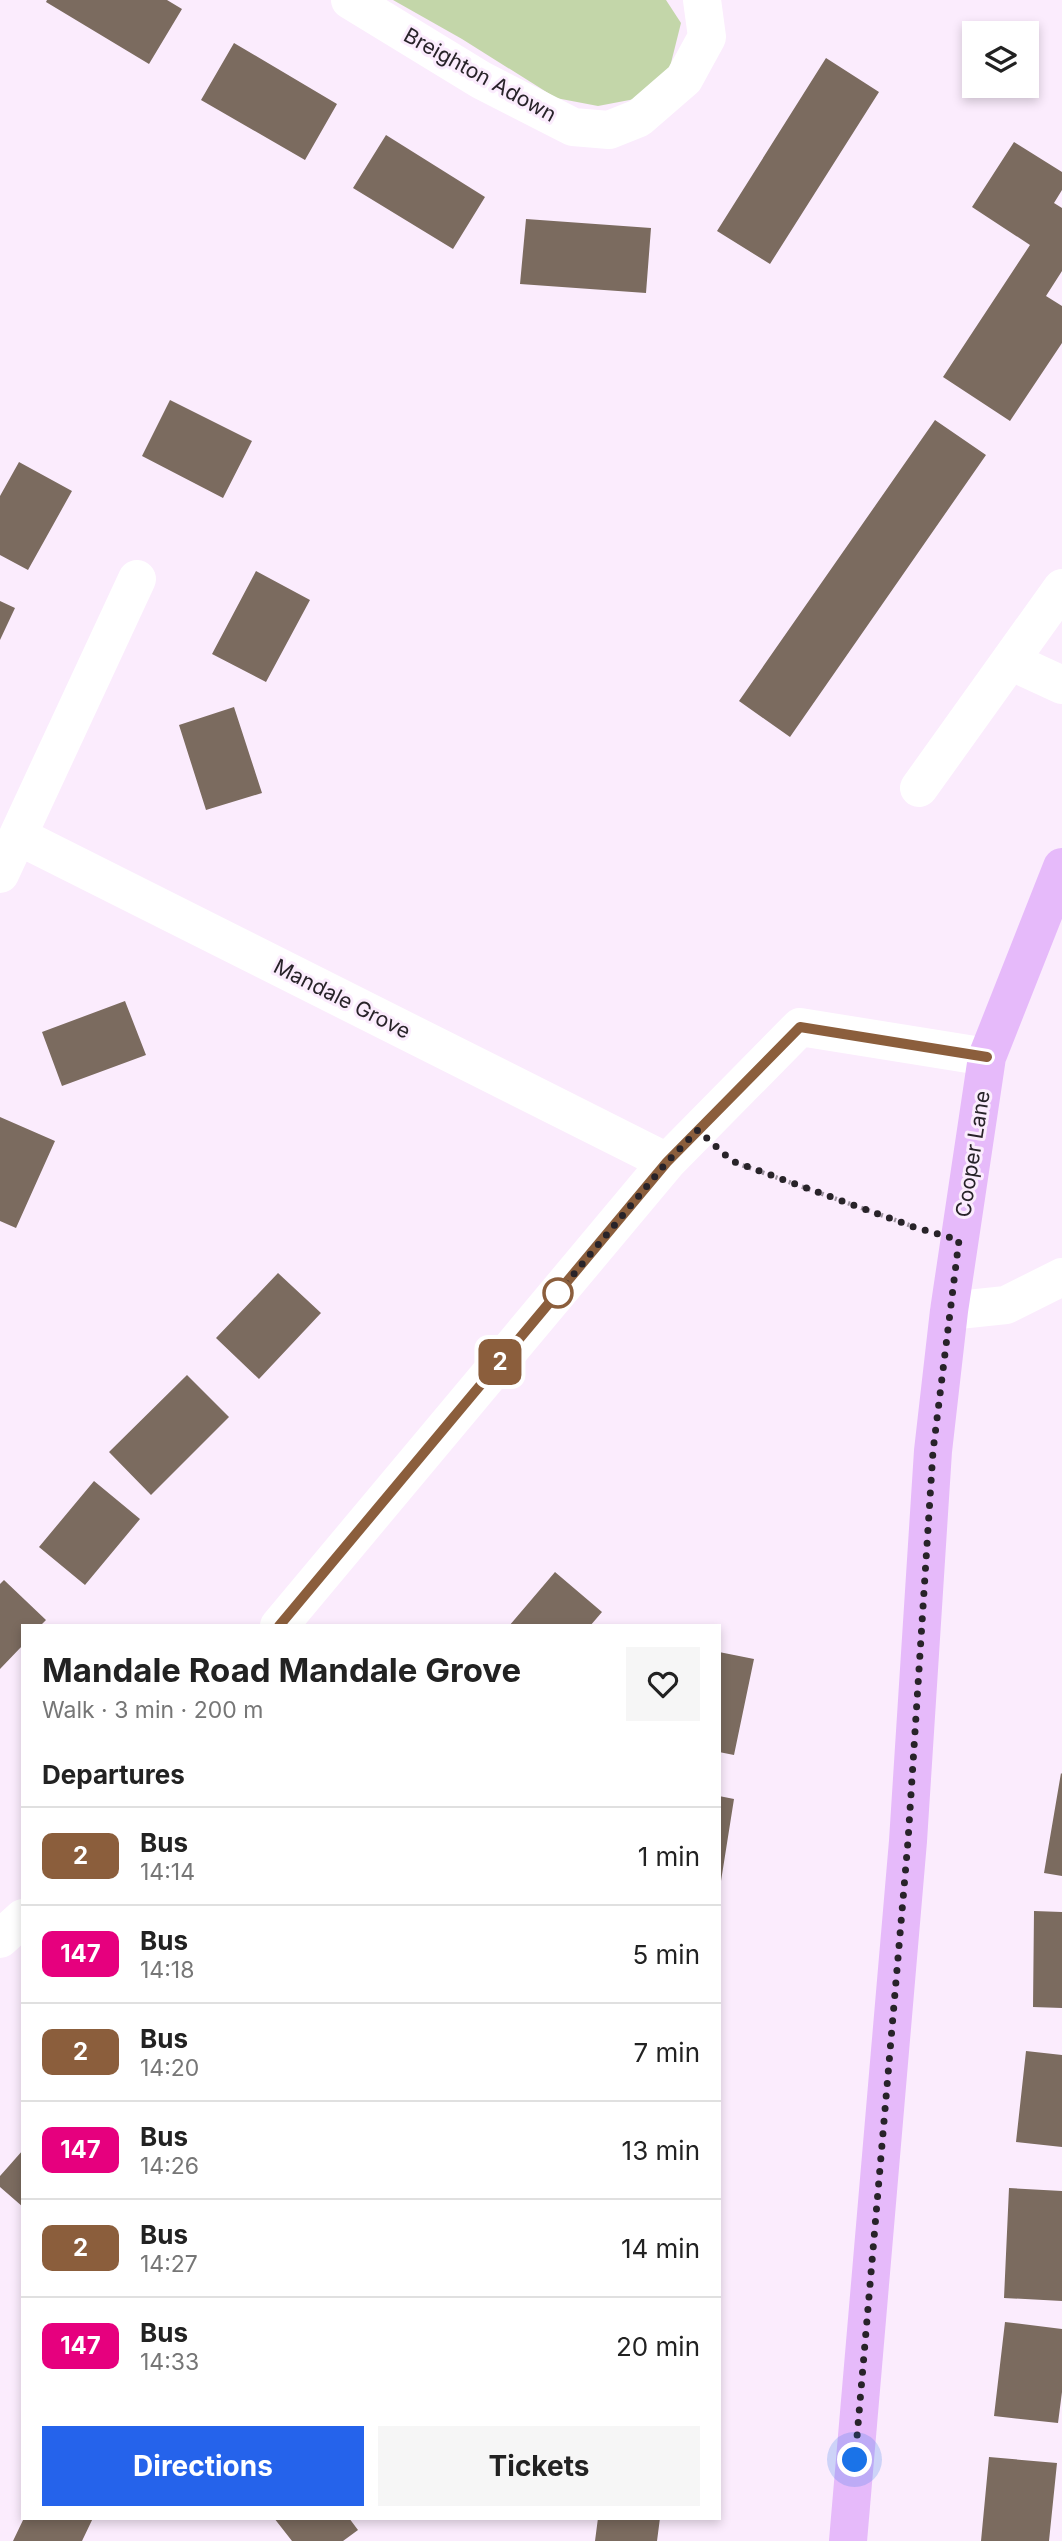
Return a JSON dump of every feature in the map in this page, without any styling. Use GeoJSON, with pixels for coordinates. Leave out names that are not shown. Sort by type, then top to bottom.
{"type":"FeatureCollection","features":[{"type":"Feature","properties":{"kind":"main road","name":"Cooper Lane"},"geometry":{"type":"LineString","coordinates":[[848,2541],[908,1841],[933,1451],[949,1311],[987,1057],[1062,867]]}},
{"type":"Feature","properties":{"kind":"street","name":"Breighton Adown"},"geometry":{"type":"LineString","coordinates":[[349,0],[481,80],[573,127],[609,130],[639,118],[684,79],[707,37],[702,0]]}},
{"type":"Feature","properties":{"kind":"street"},"geometry":{"type":"LineString","coordinates":[[0,874],[137,579]]}},
{"type":"Feature","properties":{"kind":"street"},"geometry":{"type":"LineString","coordinates":[[919,788],[1062,588]]}},
{"type":"Feature","properties":{"kind":"street"},"geometry":{"type":"LineString","coordinates":[[1010,661],[1062,685]]}},
{"type":"Feature","properties":{"kind":"street","name":"Mandale Grove"},"geometry":{"type":"LineString","coordinates":[[18,836],[667,1162]]}},
{"type":"Feature","properties":{"kind":"street"},"geometry":{"type":"LineString","coordinates":[[281,1624],[667,1162],[800,1027],[987,1057]]}},
{"type":"Feature","properties":{"kind":"street"},"geometry":{"type":"LineString","coordinates":[[949,1311],[1006,1305],[1062,1277]]}},
{"type":"Feature","properties":{"kind":"street"},"geometry":{"type":"LineString","coordinates":[[0,1939],[21,1919]]}},
{"type":"Feature","properties":{"kind":"path"},"geometry":{"type":"LineString","coordinates":[[698,1130],[732,1161],[914,1227],[959,1240]]}},
{"type":"Feature","properties":{"kind":"green space"},"geometry":{"type":"Polygon","coordinates":[[[393,0],[666,0],[681,23],[670,67],[640,98],[598,106],[556,98],[462,39],[393,0]]]}},
{"type":"Feature","properties":{"kind":"building"},"geometry":{"type":"Polygon","coordinates":[[[167,0],[182,9],[149,64],[46,2],[167,0]]]}},
{"type":"Feature","properties":{"kind":"building"},"geometry":{"type":"Polygon","coordinates":[[[234,43],[337,104],[305,160],[201,100],[234,43]]]}},
{"type":"Feature","properties":{"kind":"building"},"geometry":{"type":"Polygon","coordinates":[[[826,58],[879,92],[770,264],[717,231],[826,58]]]}},
{"type":"Feature","properties":{"kind":"building"},"geometry":{"type":"Polygon","coordinates":[[[386,135],[485,197],[453,249],[353,188],[386,135]]]}},
{"type":"Feature","properties":{"kind":"building"},"geometry":{"type":"Polygon","coordinates":[[[1014,142],[1062,172],[1062,190],[1054,203],[1062,208],[1062,271],[1046,296],[1062,306],[1062,343],[1010,421],[943,377],[1030,245],[972,207],[1014,142]]]}},
{"type":"Feature","properties":{"kind":"building"},"geometry":{"type":"Polygon","coordinates":[[[526,219],[651,228],[646,293],[520,284],[526,219]]]}},
{"type":"Feature","properties":{"kind":"building"},"geometry":{"type":"Polygon","coordinates":[[[170,400],[252,441],[223,498],[142,456],[170,400]]]}},
{"type":"Feature","properties":{"kind":"building"},"geometry":{"type":"Polygon","coordinates":[[[935,420],[986,455],[790,737],[739,701],[935,420]]]}},
{"type":"Feature","properties":{"kind":"building"},"geometry":{"type":"Polygon","coordinates":[[[19,462],[72,491],[28,570],[0,555],[0,496],[19,462]]]}},
{"type":"Feature","properties":{"kind":"building"},"geometry":{"type":"Polygon","coordinates":[[[256,571],[310,600],[266,682],[212,654],[256,571]]]}},
{"type":"Feature","properties":{"kind":"building"},"geometry":{"type":"Polygon","coordinates":[[[0,601],[15,608],[0,640],[0,601]]]}},
{"type":"Feature","properties":{"kind":"building"},"geometry":{"type":"Polygon","coordinates":[[[234,707],[262,793],[206,810],[179,725],[234,707]]]}},
{"type":"Feature","properties":{"kind":"building"},"geometry":{"type":"Polygon","coordinates":[[[125,1001],[146,1055],[62,1086],[42,1032],[125,1001]]]}},
{"type":"Feature","properties":{"kind":"building"},"geometry":{"type":"Polygon","coordinates":[[[0,1117],[55,1141],[16,1228],[0,1221],[0,1117]]]}},
{"type":"Feature","properties":{"kind":"building"},"geometry":{"type":"Polygon","coordinates":[[[278,1273],[321,1313],[259,1379],[216,1338],[278,1273]]]}},
{"type":"Feature","properties":{"kind":"building"},"geometry":{"type":"Polygon","coordinates":[[[187,1375],[229,1417],[151,1495],[109,1452],[187,1375]]]}},
{"type":"Feature","properties":{"kind":"building"},"geometry":{"type":"Polygon","coordinates":[[[94,1481],[140,1519],[85,1585],[39,1547],[94,1481]]]}},
{"type":"Feature","properties":{"kind":"building"},"geometry":{"type":"Polygon","coordinates":[[[555,1572],[602,1612],[592,1624],[511,1624],[555,1572]]]}},
{"type":"Feature","properties":{"kind":"building"},"geometry":{"type":"Polygon","coordinates":[[[4,1580],[46,1620],[42,1624],[21,1624],[21,1647],[0,1669],[0,1584],[4,1580]]]}},
{"type":"Feature","properties":{"kind":"building"},"geometry":{"type":"Polygon","coordinates":[[[721,1652],[754,1659],[734,1755],[721,1752],[721,1652]]]}},
{"type":"Feature","properties":{"kind":"building"},"geometry":{"type":"Polygon","coordinates":[[[1062,1774],[1062,1876],[1044,1873],[1062,1774]]]}},
{"type":"Feature","properties":{"kind":"building"},"geometry":{"type":"Polygon","coordinates":[[[721,1796],[734,1799],[721,1881],[721,1796]]]}},
{"type":"Feature","properties":{"kind":"building"},"geometry":{"type":"Polygon","coordinates":[[[1034,1911],[1062,1912],[1062,2008],[1033,2007],[1034,1911]]]}},
{"type":"Feature","properties":{"kind":"building"},"geometry":{"type":"Polygon","coordinates":[[[1026,2051],[1062,2055],[1062,2147],[1016,2142],[1026,2051]]]}},
{"type":"Feature","properties":{"kind":"building"},"geometry":{"type":"Polygon","coordinates":[[[21,2152],[21,2205],[0,2187],[0,2176],[21,2152]]]}},
{"type":"Feature","properties":{"kind":"building"},"geometry":{"type":"Polygon","coordinates":[[[1009,2188],[1062,2191],[1062,2301],[1004,2298],[1009,2188]]]}},
{"type":"Feature","properties":{"kind":"building"},"geometry":{"type":"Polygon","coordinates":[[[1005,2322],[1062,2329],[1062,2392],[1058,2423],[994,2416],[1005,2322]]]}},
{"type":"Feature","properties":{"kind":"building"},"geometry":{"type":"Polygon","coordinates":[[[989,2457],[1057,2463],[1049,2541],[981,2541],[989,2457]]]}},
{"type":"Feature","properties":{"kind":"building"},"geometry":{"type":"Polygon","coordinates":[[[23,2520],[92,2520],[82,2541],[13,2541],[23,2520]]]}},
{"type":"Feature","properties":{"kind":"building"},"geometry":{"type":"Polygon","coordinates":[[[276,2520],[350,2520],[358,2530],[343,2541],[292,2541],[276,2520]]]}},
{"type":"Feature","properties":{"kind":"building"},"geometry":{"type":"Polygon","coordinates":[[[598,2520],[660,2520],[657,2541],[595,2541],[598,2520]]]}},
{"type":"Feature","properties":{"kind":"bus line","name":"2"},"geometry":{"type":"LineString","coordinates":[[281,1624],[667,1162],[800,1027],[987,1057]]}},
{"type":"Feature","properties":{"kind":"route"},"geometry":{"type":"LineString","coordinates":[[558,1293],[667,1162],[698,1130],[732,1161],[914,1227],[959,1240],[933,1451],[908,1841],[855,2460]]}}]}
